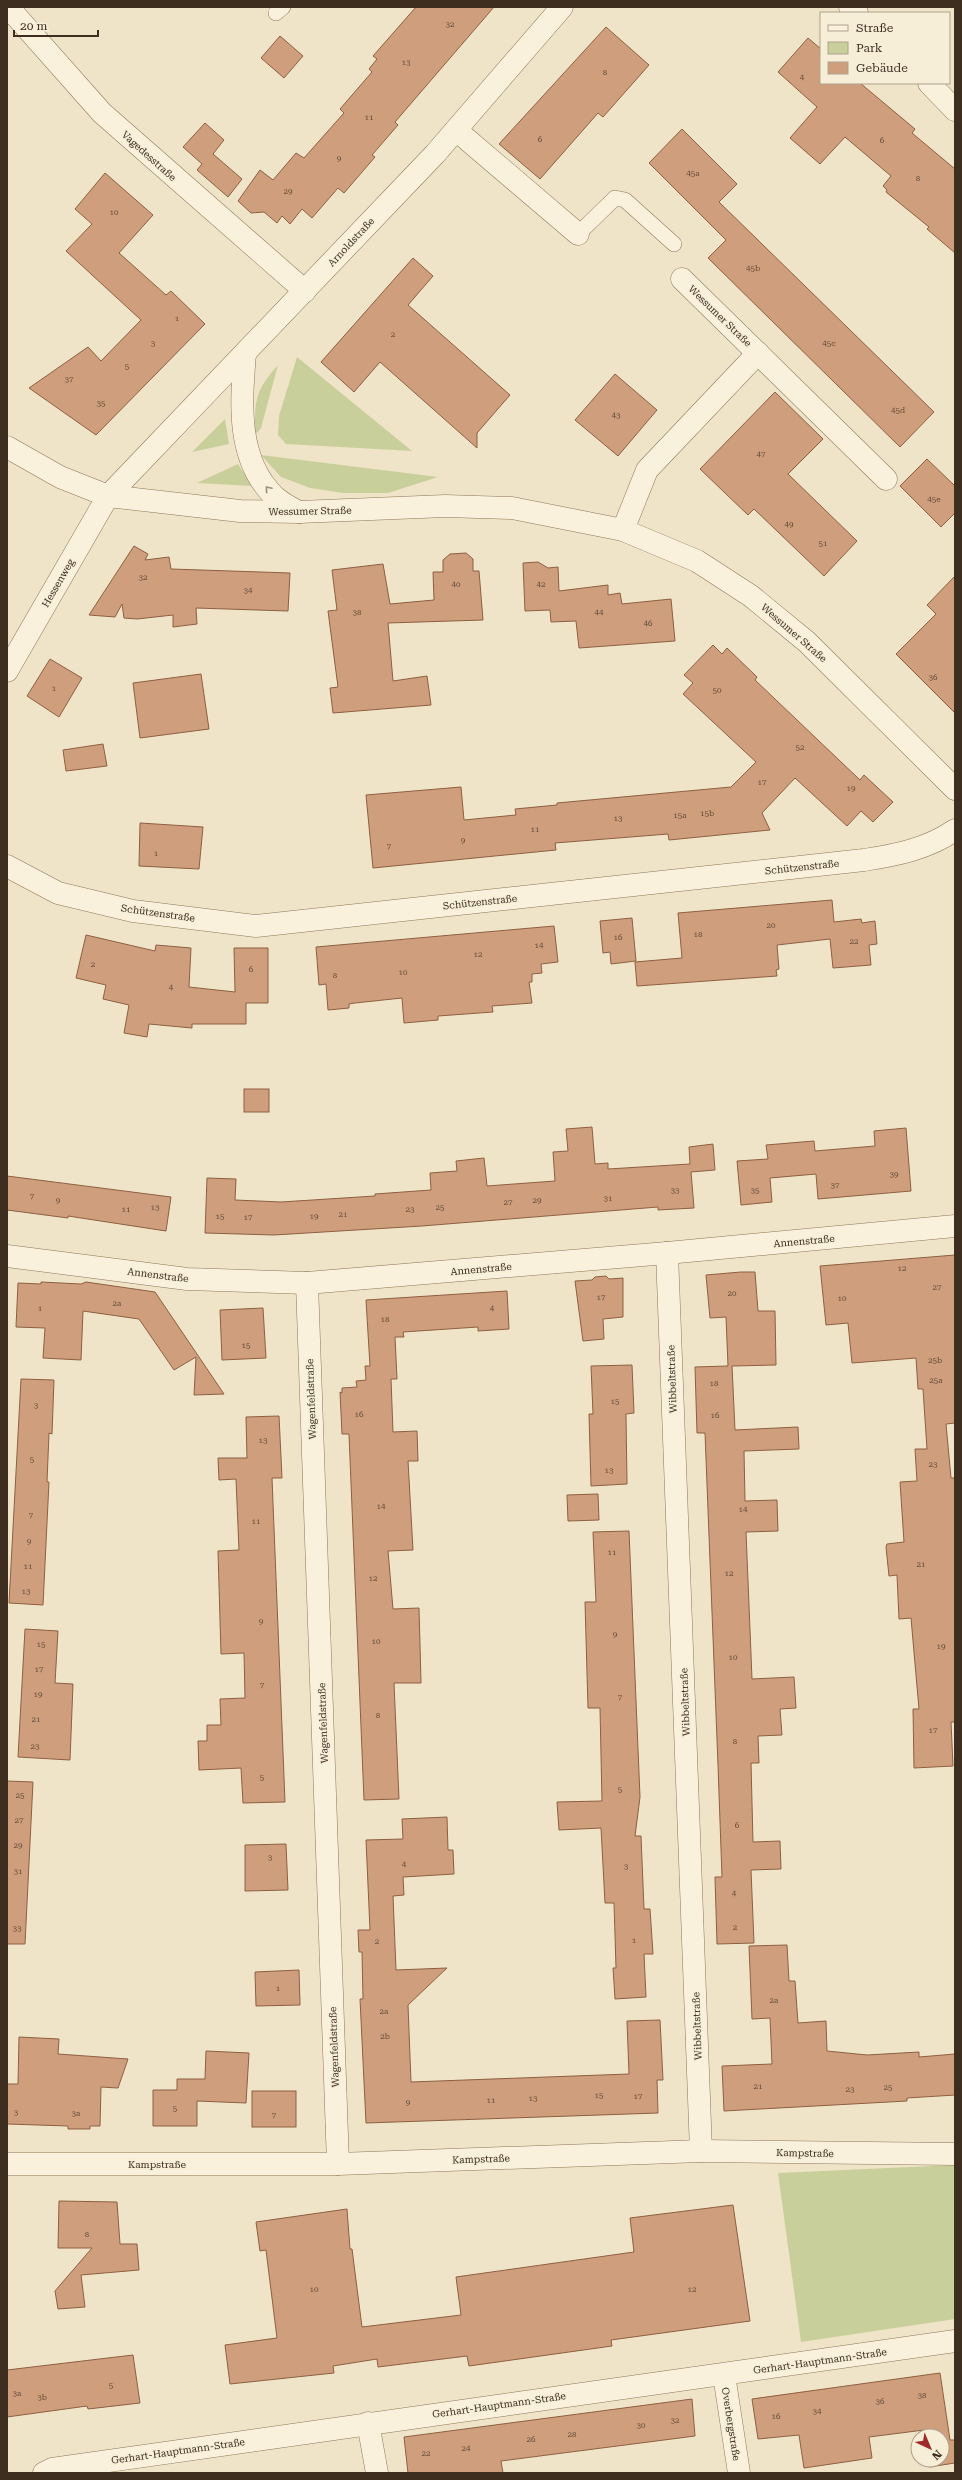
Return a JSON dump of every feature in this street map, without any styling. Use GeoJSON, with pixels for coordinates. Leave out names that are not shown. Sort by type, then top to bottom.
{"type":"FeatureCollection","features":[{"type":"Feature","properties":{"kind":"street","name":"Vagedesstraße"},"geometry":{"type":"LineString","coordinates":[[8,7],[102,113],[158,164],[305,291]]}},
{"type":"Feature","properties":{"kind":"street","name":"Arnoldstraße"},"geometry":{"type":"LineString","coordinates":[[108,496],[305,291],[456,130],[558,8]]}},
{"type":"Feature","properties":{"kind":"street"},"geometry":{"type":"LineString","coordinates":[[930,84],[955,110]]}},
{"type":"Feature","properties":{"kind":"street"},"geometry":{"type":"LineString","coordinates":[[456,130],[578,234]]}},
{"type":"Feature","properties":{"kind":"street","name":"Wessumer Straße"},"geometry":{"type":"LineString","coordinates":[[682,279],[886,479]]}},
{"type":"Feature","properties":{"kind":"street"},"geometry":{"type":"LineString","coordinates":[[245,353],[243,426],[249,456],[261,480],[276,498],[299,512]]}},
{"type":"Feature","properties":{"kind":"street","name":"Wessumer Straße"},"geometry":{"type":"LineString","coordinates":[[623,530],[647,470],[758,354]]}},
{"type":"Feature","properties":{"kind":"street","name":"Wessumer Straße"},"geometry":{"type":"LineString","coordinates":[[7,447],[60,477],[108,496],[240,511],[299,512],[445,506],[512,508],[623,530],[696,562],[751,596],[807,642],[955,789]]}},
{"type":"Feature","properties":{"kind":"street","name":"Hessenweg"},"geometry":{"type":"LineString","coordinates":[[7,671],[108,496]]}},
{"type":"Feature","properties":{"kind":"street","name":"Schützenstraße"},"geometry":{"type":"LineString","coordinates":[[7,866],[58,893],[133,911],[256,926],[864,860],[900,855],[938,842],[955,830]]}},
{"type":"Feature","properties":{"kind":"street","name":"Annenstraße"},"geometry":{"type":"LineString","coordinates":[[7,1256],[187,1279],[307,1283],[667,1253],[955,1226]]}},
{"type":"Feature","properties":{"kind":"street","name":"Wibbeltstraße"},"geometry":{"type":"LineString","coordinates":[[667,1253],[701,2151]]}},
{"type":"Feature","properties":{"kind":"street","name":"Wagenfeldstraße"},"geometry":{"type":"LineString","coordinates":[[307,1283],[338,2164]]}},
{"type":"Feature","properties":{"kind":"street","name":"Kampstraße"},"geometry":{"type":"LineString","coordinates":[[7,2164],[338,2164],[701,2151],[955,2154]]}},
{"type":"Feature","properties":{"kind":"street","name":"Gerhart-Hauptmann-Straße"},"geometry":{"type":"LineString","coordinates":[[44,2473],[52,2469],[368,2423],[724,2375],[955,2341]]}},
{"type":"Feature","properties":{"kind":"street","name":"Overbergstraße"},"geometry":{"type":"LineString","coordinates":[[724,2375],[739,2473]]}},
{"type":"Feature","properties":{"kind":"street"},"geometry":{"type":"LineString","coordinates":[[368,2423],[377,2473]]}},
{"type":"Feature","properties":{"kind":"lane"},"geometry":{"type":"LineString","coordinates":[[578,234],[615,198],[625,200],[674,244]]}},
{"type":"Feature","properties":{"kind":"green space"},"geometry":{"type":"Polygon","coordinates":[[[297,357],[412,451],[286,444],[278,435],[279,416],[297,357]]]}},
{"type":"Feature","properties":{"kind":"green space"},"geometry":{"type":"Polygon","coordinates":[[[278,365],[261,428],[255,435],[255,413],[260,390],[264,382],[278,365]]]}},
{"type":"Feature","properties":{"kind":"green space"},"geometry":{"type":"Polygon","coordinates":[[[225,419],[229,444],[192,452],[225,419]]]}},
{"type":"Feature","properties":{"kind":"green space"},"geometry":{"type":"Polygon","coordinates":[[[261,455],[438,477],[388,493],[343,493],[310,488],[281,477],[261,455]]]}},
{"type":"Feature","properties":{"kind":"green space"},"geometry":{"type":"Polygon","coordinates":[[[238,464],[252,486],[197,483],[238,464]]]}},
{"type":"Feature","properties":{"kind":"green space"},"geometry":{"type":"Polygon","coordinates":[[[955,2165],[955,2319],[801,2342],[778,2173],[955,2165]]]}},
{"type":"Feature","properties":{"kind":"building"},"geometry":{"type":"Polygon","coordinates":[[[416,7],[494,7],[395,122],[398,125],[372,155],[375,157],[344,193],[338,188],[312,218],[302,209],[290,224],[282,216],[277,223],[264,212],[251,213],[238,201],[260,170],[273,180],[296,153],[304,158],[344,113],[340,109],[372,72],[369,69],[377,59],[373,56],[416,7]]]}},
{"type":"Feature","properties":{"kind":"building"},"geometry":{"type":"Polygon","coordinates":[[[606,27],[649,65],[603,117],[598,113],[540,179],[499,144],[606,27]]]}},
{"type":"Feature","properties":{"kind":"building"},"geometry":{"type":"Polygon","coordinates":[[[280,36],[303,56],[284,78],[261,58],[280,36]]]}},
{"type":"Feature","properties":{"kind":"building"},"geometry":{"type":"Polygon","coordinates":[[[808,38],[820,48],[820,84],[861,84],[915,129],[912,133],[955,169],[955,253],[927,229],[929,227],[886,192],[887,190],[883,186],[891,176],[845,137],[820,164],[790,138],[817,107],[778,72],[808,38]]]}},
{"type":"Feature","properties":{"kind":"building"},"geometry":{"type":"Polygon","coordinates":[[[205,123],[224,140],[213,154],[242,179],[228,197],[197,170],[202,164],[183,147],[205,123]]]}},
{"type":"Feature","properties":{"kind":"building"},"geometry":{"type":"Polygon","coordinates":[[[682,129],[737,184],[719,202],[934,412],[900,447],[708,258],[726,240],[649,163],[682,129]]]}},
{"type":"Feature","properties":{"kind":"building"},"geometry":{"type":"Polygon","coordinates":[[[105,173],[153,215],[119,253],[166,295],[171,291],[205,324],[96,435],[29,388],[88,347],[101,361],[141,320],[66,251],[92,224],[75,209],[105,173]]]}},
{"type":"Feature","properties":{"kind":"building"},"geometry":{"type":"Polygon","coordinates":[[[413,258],[433,276],[408,305],[510,395],[477,433],[477,448],[380,362],[354,392],[321,362],[413,258]]]}},
{"type":"Feature","properties":{"kind":"building"},"geometry":{"type":"Polygon","coordinates":[[[615,374],[657,410],[618,456],[575,420],[615,374]]]}},
{"type":"Feature","properties":{"kind":"building"},"geometry":{"type":"Polygon","coordinates":[[[775,392],[823,439],[788,474],[857,541],[824,576],[754,509],[748,515],[700,469],[775,392]]]}},
{"type":"Feature","properties":{"kind":"building"},"geometry":{"type":"Polygon","coordinates":[[[927,459],[955,486],[955,513],[941,527],[900,486],[927,459]]]}},
{"type":"Feature","properties":{"kind":"building"},"geometry":{"type":"Polygon","coordinates":[[[134,546],[148,554],[145,560],[169,557],[171,569],[290,573],[288,611],[196,608],[197,624],[173,627],[173,615],[137,619],[124,618],[122,604],[115,617],[89,615],[134,546]]]}},
{"type":"Feature","properties":{"kind":"building"},"geometry":{"type":"Polygon","coordinates":[[[466,553],[473,559],[473,571],[479,571],[483,620],[388,623],[393,681],[427,676],[431,705],[333,713],[330,688],[338,687],[328,611],[337,610],[332,570],[383,564],[390,604],[434,600],[433,572],[443,572],[443,560],[450,554],[466,553]]]}},
{"type":"Feature","properties":{"kind":"building"},"geometry":{"type":"Polygon","coordinates":[[[538,562],[548,568],[558,567],[559,591],[608,585],[608,595],[620,593],[622,604],[671,599],[675,641],[579,648],[576,621],[551,622],[550,610],[525,611],[523,563],[538,562]]]}},
{"type":"Feature","properties":{"kind":"building"},"geometry":{"type":"Polygon","coordinates":[[[955,576],[955,713],[896,654],[936,614],[927,605],[955,576]]]}},
{"type":"Feature","properties":{"kind":"building"},"geometry":{"type":"Polygon","coordinates":[[[713,645],[722,654],[727,648],[757,677],[755,680],[860,780],[864,775],[893,802],[873,822],[861,811],[847,826],[795,778],[762,813],[770,830],[669,840],[668,834],[555,843],[556,850],[373,868],[366,795],[461,787],[464,820],[516,815],[515,809],[557,805],[557,803],[731,787],[756,762],[683,694],[693,683],[684,675],[713,645]]]}},
{"type":"Feature","properties":{"kind":"building"},"geometry":{"type":"Polygon","coordinates":[[[50,659],[82,678],[59,717],[27,696],[50,659]]]}},
{"type":"Feature","properties":{"kind":"building"},"geometry":{"type":"Polygon","coordinates":[[[201,674],[209,729],[140,738],[133,683],[201,674]]]}},
{"type":"Feature","properties":{"kind":"building"},"geometry":{"type":"Polygon","coordinates":[[[103,744],[107,766],[66,771],[63,750],[103,744]]]}},
{"type":"Feature","properties":{"kind":"building"},"geometry":{"type":"Polygon","coordinates":[[[140,823],[203,827],[199,869],[139,866],[140,823]]]}},
{"type":"Feature","properties":{"kind":"building"},"geometry":{"type":"Polygon","coordinates":[[[832,900],[834,922],[861,919],[862,923],[875,921],[877,944],[869,945],[871,965],[833,968],[830,939],[777,945],[779,969],[776,970],[777,976],[637,986],[635,962],[682,958],[678,913],[832,900]]]}},
{"type":"Feature","properties":{"kind":"building"},"geometry":{"type":"Polygon","coordinates":[[[632,918],[636,961],[611,964],[610,952],[603,953],[600,921],[632,918]]]}},
{"type":"Feature","properties":{"kind":"building"},"geometry":{"type":"Polygon","coordinates":[[[554,926],[558,962],[541,964],[542,973],[532,974],[532,982],[529,982],[532,1003],[492,1006],[493,1012],[438,1016],[438,1020],[404,1023],[402,998],[355,1003],[349,1004],[349,1008],[328,1010],[326,984],[319,985],[316,947],[554,926]]]}},
{"type":"Feature","properties":{"kind":"building"},"geometry":{"type":"Polygon","coordinates":[[[86,935],[155,951],[156,945],[191,948],[189,987],[235,992],[234,948],[268,948],[268,1003],[246,1003],[246,1024],[192,1024],[192,1028],[149,1024],[147,1037],[124,1033],[129,1005],[103,999],[106,985],[76,978],[86,935]]]}},
{"type":"Feature","properties":{"kind":"building"},"geometry":{"type":"Polygon","coordinates":[[[244,1089],[269,1089],[269,1112],[244,1112],[244,1089]]]}},
{"type":"Feature","properties":{"kind":"building"},"geometry":{"type":"Polygon","coordinates":[[[592,1127],[595,1164],[608,1163],[608,1169],[690,1164],[689,1147],[713,1144],[715,1170],[691,1172],[694,1208],[658,1210],[658,1207],[422,1226],[274,1235],[205,1233],[207,1178],[236,1179],[235,1200],[281,1202],[375,1196],[375,1194],[431,1190],[430,1173],[457,1171],[456,1161],[484,1158],[487,1186],[555,1181],[553,1152],[568,1151],[566,1129],[592,1127]]]}},
{"type":"Feature","properties":{"kind":"building"},"geometry":{"type":"Polygon","coordinates":[[[906,1128],[911,1191],[818,1199],[816,1174],[770,1178],[772,1202],[741,1205],[737,1161],[768,1159],[766,1145],[814,1141],[815,1151],[875,1146],[874,1131],[906,1128]]]}},
{"type":"Feature","properties":{"kind":"building"},"geometry":{"type":"Polygon","coordinates":[[[7,1176],[171,1197],[166,1231],[68,1216],[68,1218],[7,1210],[7,1176]]]}},
{"type":"Feature","properties":{"kind":"building"},"geometry":{"type":"Polygon","coordinates":[[[955,1255],[955,1423],[946,1424],[951,1478],[955,1478],[955,1722],[951,1722],[953,1766],[914,1768],[913,1709],[919,1709],[911,1618],[899,1619],[897,1575],[889,1576],[886,1547],[887,1544],[904,1542],[900,1482],[917,1481],[915,1449],[927,1449],[923,1389],[918,1389],[916,1358],[852,1363],[848,1323],[826,1325],[820,1266],[955,1255]]]}},
{"type":"Feature","properties":{"kind":"building"},"geometry":{"type":"Polygon","coordinates":[[[755,1272],[758,1311],[775,1311],[776,1365],[732,1366],[735,1430],[798,1427],[799,1449],[744,1451],[745,1501],[777,1500],[778,1531],[746,1532],[752,1679],[794,1677],[796,1708],[780,1709],[782,1735],[758,1736],[759,1763],[751,1763],[753,1842],[780,1841],[781,1869],[751,1870],[754,1943],[717,1944],[715,1877],[722,1877],[718,1765],[705,1433],[697,1433],[695,1367],[728,1366],[726,1317],[710,1318],[706,1275],[755,1272]]]}},
{"type":"Feature","properties":{"kind":"building"},"geometry":{"type":"Polygon","coordinates":[[[606,1276],[609,1279],[623,1278],[623,1317],[603,1319],[604,1339],[583,1341],[575,1281],[592,1280],[595,1277],[606,1276]]]}},
{"type":"Feature","properties":{"kind":"building"},"geometry":{"type":"Polygon","coordinates":[[[41,1282],[81,1284],[86,1282],[155,1292],[224,1394],[194,1395],[196,1357],[174,1370],[139,1319],[83,1311],[81,1360],[43,1358],[45,1328],[16,1327],[18,1283],[41,1284],[41,1282]]]}},
{"type":"Feature","properties":{"kind":"building"},"geometry":{"type":"Polygon","coordinates":[[[507,1291],[509,1329],[478,1331],[478,1327],[403,1332],[404,1337],[395,1337],[397,1379],[391,1379],[393,1432],[417,1431],[418,1461],[408,1461],[413,1550],[388,1551],[393,1609],[419,1608],[421,1683],[394,1683],[399,1799],[364,1800],[349,1434],[342,1434],[340,1392],[342,1393],[342,1388],[357,1387],[356,1381],[366,1380],[365,1366],[370,1366],[366,1300],[507,1291]]]}},
{"type":"Feature","properties":{"kind":"building"},"geometry":{"type":"Polygon","coordinates":[[[263,1308],[266,1358],[222,1360],[220,1310],[263,1308]]]}},
{"type":"Feature","properties":{"kind":"building"},"geometry":{"type":"Polygon","coordinates":[[[632,1365],[634,1413],[626,1414],[627,1484],[591,1486],[589,1414],[593,1414],[591,1366],[632,1365]]]}},
{"type":"Feature","properties":{"kind":"building"},"geometry":{"type":"Polygon","coordinates":[[[21,1379],[54,1380],[52,1434],[49,1433],[47,1482],[49,1482],[43,1605],[9,1603],[21,1379]]]}},
{"type":"Feature","properties":{"kind":"building"},"geometry":{"type":"Polygon","coordinates":[[[279,1416],[282,1478],[272,1478],[285,1802],[243,1803],[241,1768],[199,1770],[198,1741],[207,1741],[207,1725],[221,1725],[220,1699],[245,1698],[244,1653],[221,1654],[218,1551],[239,1550],[236,1479],[219,1480],[218,1458],[247,1458],[246,1417],[279,1416]]]}},
{"type":"Feature","properties":{"kind":"building"},"geometry":{"type":"Polygon","coordinates":[[[598,1494],[599,1520],[568,1521],[567,1495],[598,1494]]]}},
{"type":"Feature","properties":{"kind":"building"},"geometry":{"type":"Polygon","coordinates":[[[629,1531],[640,1797],[635,1836],[641,1836],[644,1909],[650,1909],[653,1954],[644,1954],[646,1997],[615,1999],[613,1968],[616,1968],[614,1903],[605,1903],[601,1828],[559,1830],[557,1802],[602,1801],[600,1708],[588,1708],[585,1602],[596,1602],[593,1532],[629,1531]]]}},
{"type":"Feature","properties":{"kind":"building"},"geometry":{"type":"Polygon","coordinates":[[[25,1629],[58,1631],[55,1683],[73,1684],[70,1760],[18,1757],[25,1629]]]}},
{"type":"Feature","properties":{"kind":"building"},"geometry":{"type":"Polygon","coordinates":[[[7,1781],[33,1782],[25,1944],[7,1944],[7,1781]]]}},
{"type":"Feature","properties":{"kind":"building"},"geometry":{"type":"Polygon","coordinates":[[[447,1817],[448,1850],[453,1850],[454,1874],[403,1877],[404,1895],[393,1896],[396,1970],[447,1968],[408,2005],[411,2082],[629,2074],[627,2021],[660,2020],[663,2080],[657,2080],[658,2113],[366,2123],[360,1999],[363,1999],[362,1952],[359,1952],[358,1930],[370,1930],[366,1840],[403,1839],[402,1819],[447,1817]]]}},
{"type":"Feature","properties":{"kind":"building"},"geometry":{"type":"Polygon","coordinates":[[[286,1844],[288,1890],[245,1891],[245,1845],[286,1844]]]}},
{"type":"Feature","properties":{"kind":"building"},"geometry":{"type":"Polygon","coordinates":[[[787,1945],[789,1981],[795,1981],[798,2023],[826,2021],[827,2051],[867,2055],[919,2052],[919,2057],[955,2054],[955,2095],[907,2098],[907,2101],[724,2111],[722,2066],[772,2064],[770,2018],[752,2019],[749,1946],[787,1945]]]}},
{"type":"Feature","properties":{"kind":"building"},"geometry":{"type":"Polygon","coordinates":[[[299,1970],[300,2005],[256,2006],[255,1972],[299,1970]]]}},
{"type":"Feature","properties":{"kind":"building"},"geometry":{"type":"Polygon","coordinates":[[[19,2037],[59,2039],[58,2054],[128,2059],[118,2088],[101,2087],[100,2126],[90,2126],[90,2129],[68,2129],[68,2126],[7,2124],[7,2084],[18,2084],[19,2037]]]}},
{"type":"Feature","properties":{"kind":"building"},"geometry":{"type":"Polygon","coordinates":[[[206,2051],[249,2053],[246,2103],[197,2101],[197,2126],[153,2126],[153,2090],[177,2090],[177,2079],[205,2079],[206,2051]]]}},
{"type":"Feature","properties":{"kind":"building"},"geometry":{"type":"Polygon","coordinates":[[[252,2091],[296,2091],[296,2127],[252,2127],[252,2091]]]}},
{"type":"Feature","properties":{"kind":"building"},"geometry":{"type":"Polygon","coordinates":[[[59,2201],[117,2202],[120,2244],[137,2244],[139,2270],[81,2275],[85,2307],[58,2309],[55,2291],[92,2248],[58,2248],[59,2201]]]}},
{"type":"Feature","properties":{"kind":"building"},"geometry":{"type":"Polygon","coordinates":[[[733,2205],[750,2321],[611,2340],[612,2346],[469,2366],[467,2356],[378,2367],[377,2359],[333,2366],[334,2373],[230,2384],[225,2345],[277,2338],[266,2250],[260,2251],[256,2222],[347,2209],[350,2249],[352,2249],[362,2327],[461,2315],[456,2277],[634,2252],[630,2218],[733,2205]]]}},
{"type":"Feature","properties":{"kind":"building"},"geometry":{"type":"Polygon","coordinates":[[[133,2355],[140,2403],[88,2409],[87,2406],[7,2417],[7,2370],[133,2355]]]}},
{"type":"Feature","properties":{"kind":"building"},"geometry":{"type":"Polygon","coordinates":[[[940,2373],[948,2428],[910,2428],[910,2432],[869,2437],[872,2458],[804,2468],[799,2435],[758,2439],[752,2399],[940,2373]]]}},
{"type":"Feature","properties":{"kind":"building"},"geometry":{"type":"Polygon","coordinates":[[[692,2399],[695,2436],[501,2461],[503,2473],[408,2473],[404,2437],[692,2399]]]}},
{"type":"Feature","properties":{"kind":"building"},"geometry":{"type":"Polygon","coordinates":[[[950,2440],[955,2440],[955,2463],[950,2464],[950,2440]]]}}]}
